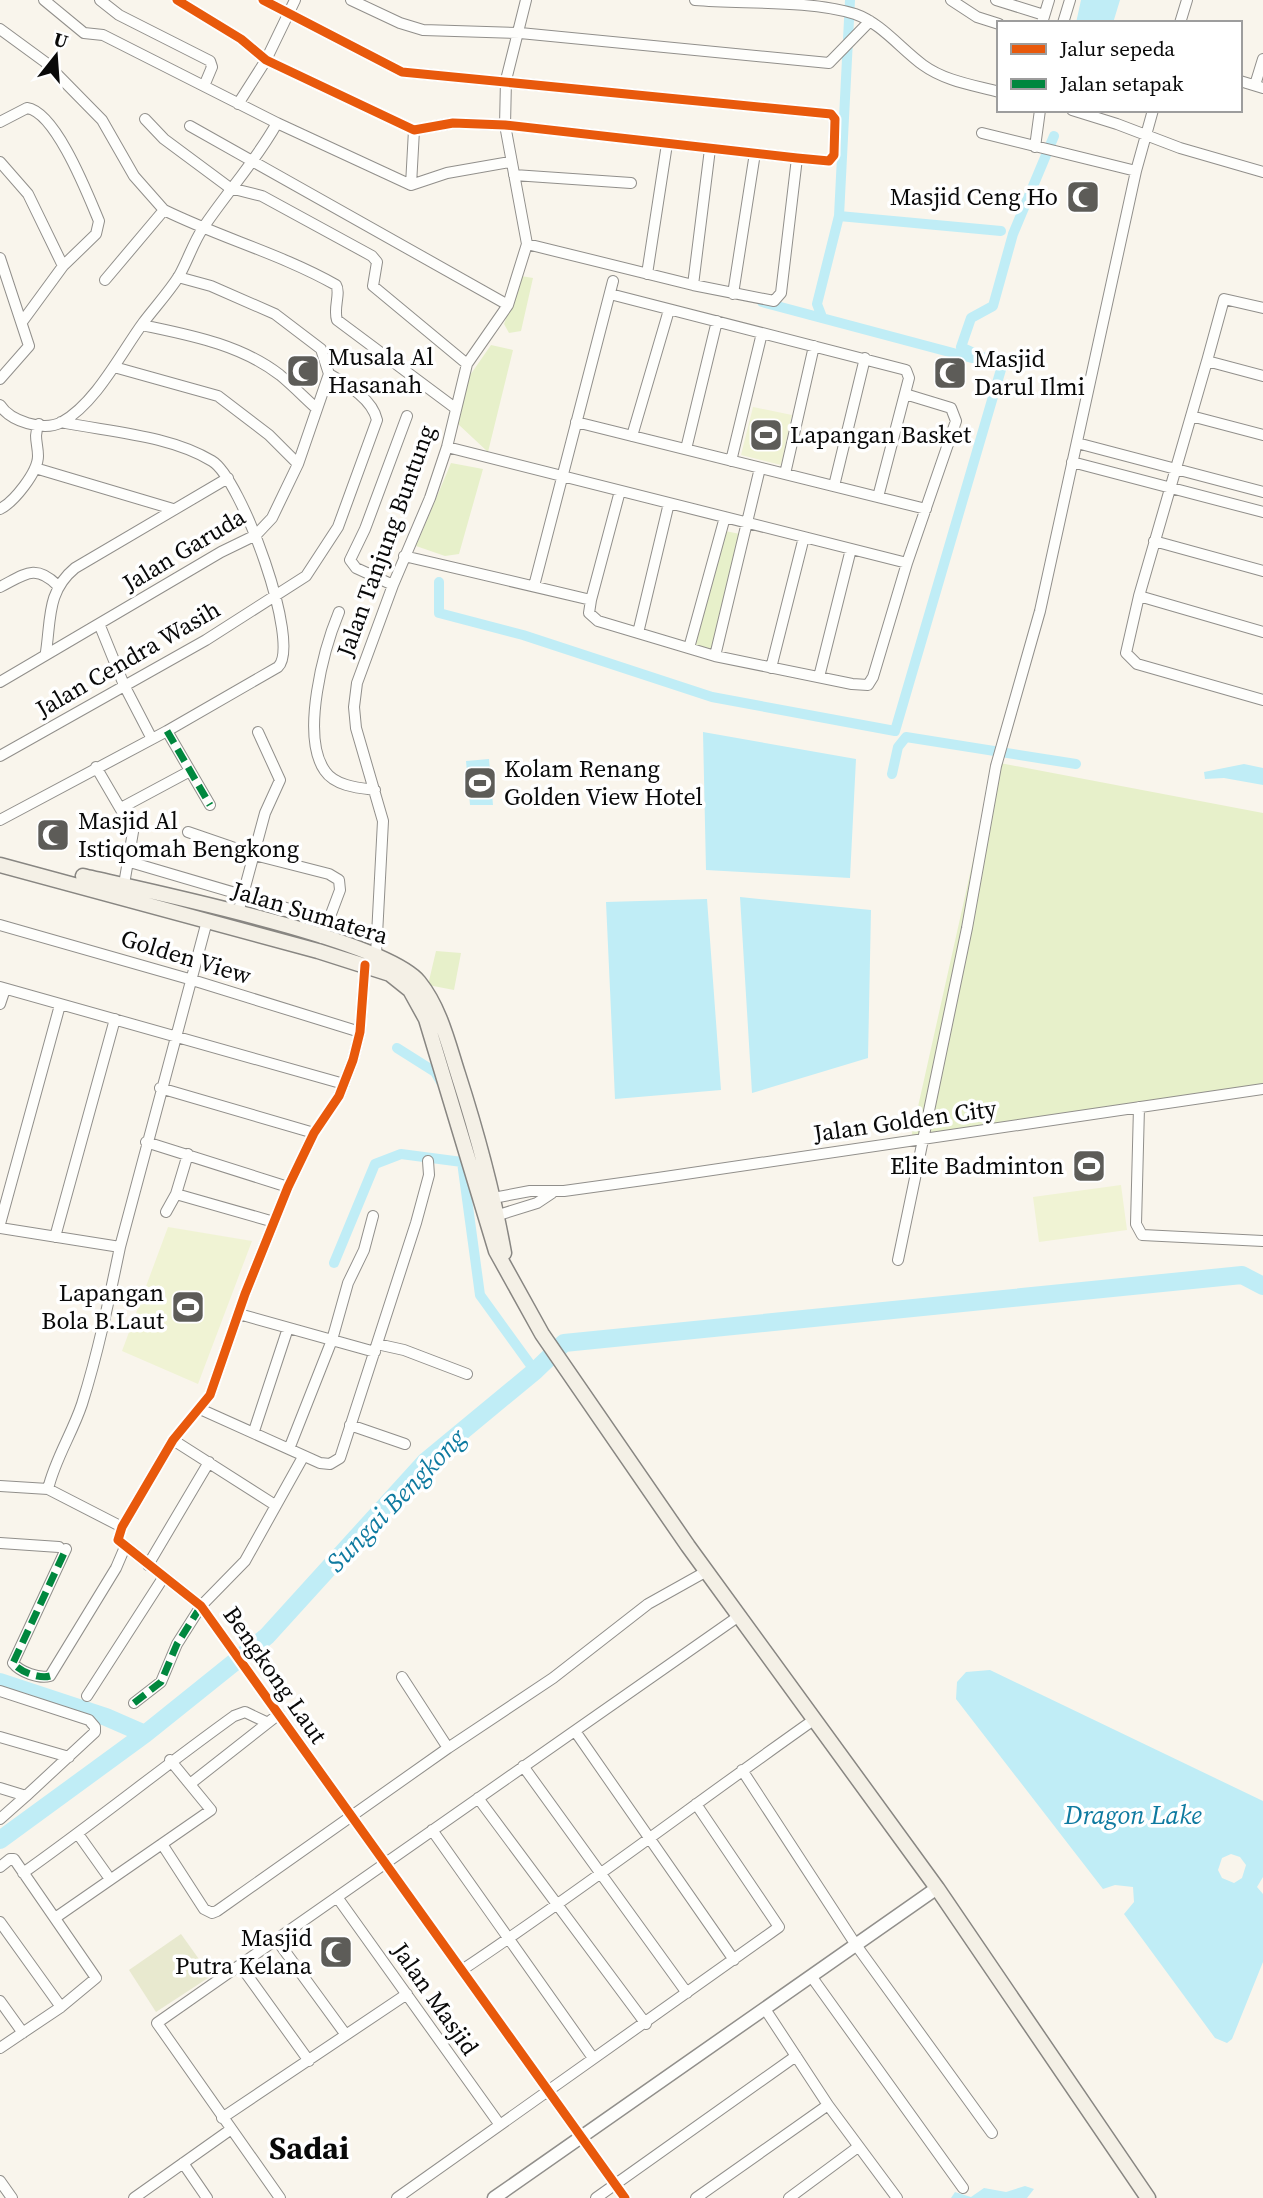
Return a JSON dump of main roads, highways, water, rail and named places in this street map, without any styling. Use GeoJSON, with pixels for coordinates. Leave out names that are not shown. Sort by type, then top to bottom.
{"type":"FeatureCollection","features":[{"type":"Feature","properties":{"kind":"main road","name":"Jalan Sumatera"},"geometry":{"type":"LineString","coordinates":[[0,857],[123,891],[207,921],[365,965],[402,981],[426,1019],[461,1128],[480,1202],[491,1217],[509,1279],[542,1334],[739,1616],[937,1888],[1148,2198]]}},
{"type":"Feature","properties":{"kind":"main road","name":"Jalan Sumatera"},"geometry":{"type":"LineString","coordinates":[[0,865],[238,914],[376,954],[396,963],[419,982],[440,1017],[495,1197],[491,1217]]}},
{"type":"Feature","properties":{"kind":"water"},"geometry":{"type":"Polygon","coordinates":[[[1081,0],[1120,0],[1114,21],[1076,21],[1081,0]]]}},
{"type":"Feature","properties":{"kind":"water"},"geometry":{"type":"Polygon","coordinates":[[[703,732],[856,759],[850,878],[706,870],[703,732]]]}},
{"type":"Feature","properties":{"kind":"water","name":"Kolam Renang Golden View Hotel"},"geometry":{"type":"Polygon","coordinates":[[[489,759],[493,805],[470,805],[466,761],[489,759]]]}},
{"type":"Feature","properties":{"kind":"water"},"geometry":{"type":"Polygon","coordinates":[[[1244,764],[1263,768],[1263,785],[1224,778],[1205,779],[1204,772],[1244,764]]]}},
{"type":"Feature","properties":{"kind":"water"},"geometry":{"type":"Polygon","coordinates":[[[740,897],[871,910],[868,1058],[752,1093],[740,897]]]}},
{"type":"Feature","properties":{"kind":"water"},"geometry":{"type":"Polygon","coordinates":[[[707,899],[721,1090],[615,1099],[606,902],[707,899]]]}},
{"type":"Feature","properties":{"kind":"water","name":"Dragon Lake"},"geometry":{"type":"Polygon","coordinates":[[[990,1670],[1263,1801],[1263,1877],[1257,1887],[1263,1894],[1263,1962],[1232,2039],[1227,2043],[1215,2038],[1124,1914],[1134,1902],[1133,1887],[1115,1885],[1103,1889],[956,1699],[957,1682],[966,1672],[990,1670]],[[1231,1854],[1222,1858],[1218,1870],[1222,1878],[1234,1883],[1242,1878],[1246,1865],[1240,1857],[1231,1854]]]}},
{"type":"Feature","properties":{"kind":"water"},"geometry":{"type":"Polygon","coordinates":[[[1025,2186],[1034,2189],[1027,2198],[951,2198],[955,2192],[971,2197],[984,2188],[1006,2192],[1025,2186]]]}},
{"type":"Feature","properties":{"kind":"waterway"},"geometry":{"type":"LineString","coordinates":[[850,0],[839,216],[1001,231]]}},
{"type":"Feature","properties":{"kind":"waterway"},"geometry":{"type":"LineString","coordinates":[[762,302],[1002,366],[961,347],[971,318],[993,306],[1013,234],[1054,136]]}},
{"type":"Feature","properties":{"kind":"waterway"},"geometry":{"type":"LineString","coordinates":[[822,317],[817,304],[839,216]]}},
{"type":"Feature","properties":{"kind":"waterway"},"geometry":{"type":"LineString","coordinates":[[439,582],[439,613],[523,635],[712,697],[895,731],[1002,366]]}},
{"type":"Feature","properties":{"kind":"waterway"},"geometry":{"type":"LineString","coordinates":[[892,774],[898,747],[906,737],[1076,764]]}},
{"type":"Feature","properties":{"kind":"waterway"},"geometry":{"type":"LineString","coordinates":[[397,1048],[435,1072],[441,1082]]}},
{"type":"Feature","properties":{"kind":"waterway"},"geometry":{"type":"LineString","coordinates":[[334,1263],[375,1164],[401,1154],[462,1162],[480,1295],[535,1371]]}},
{"type":"Feature","properties":{"kind":"waterway","name":"Sungai Bengkong"},"geometry":{"type":"LineString","coordinates":[[0,1840],[145,1734],[267,1636],[425,1462],[535,1371],[564,1343],[1242,1275],[1263,1286]]}},
{"type":"Feature","properties":{"kind":"waterway"},"geometry":{"type":"LineString","coordinates":[[0,1682],[106,1717],[145,1734]]}},
{"type":"Feature","properties":{"kind":"place","name":"Masjid Ceng Ho"},"geometry":{"type":"Point","coordinates":[1083,197]}},
{"type":"Feature","properties":{"kind":"place","name":"Musala Al Hasanah"},"geometry":{"type":"Point","coordinates":[303,371]}},
{"type":"Feature","properties":{"kind":"place","name":"Masjid Darul Ilmi"},"geometry":{"type":"Point","coordinates":[950,373]}},
{"type":"Feature","properties":{"kind":"place","name":"Lapangan Basket"},"geometry":{"type":"Point","coordinates":[766,435]}},
{"type":"Feature","properties":{"kind":"place","name":"Kolam Renang Golden View Hotel"},"geometry":{"type":"Point","coordinates":[480,783]}},
{"type":"Feature","properties":{"kind":"place","name":"Masjid Al Istiqomah Bengkong"},"geometry":{"type":"Point","coordinates":[53,835]}},
{"type":"Feature","properties":{"kind":"place","name":"Elite Badminton"},"geometry":{"type":"Point","coordinates":[1089,1166]}},
{"type":"Feature","properties":{"kind":"place","name":"Lapangan Bola B.Laut"},"geometry":{"type":"Point","coordinates":[188,1307]}},
{"type":"Feature","properties":{"kind":"place","name":"Masjid Putra Kelana"},"geometry":{"type":"Point","coordinates":[336,1952]}},
{"type":"Feature","properties":{"kind":"district","name":"Sadai"},"geometry":{"type":"Point","coordinates":[309,2148]}}]}
